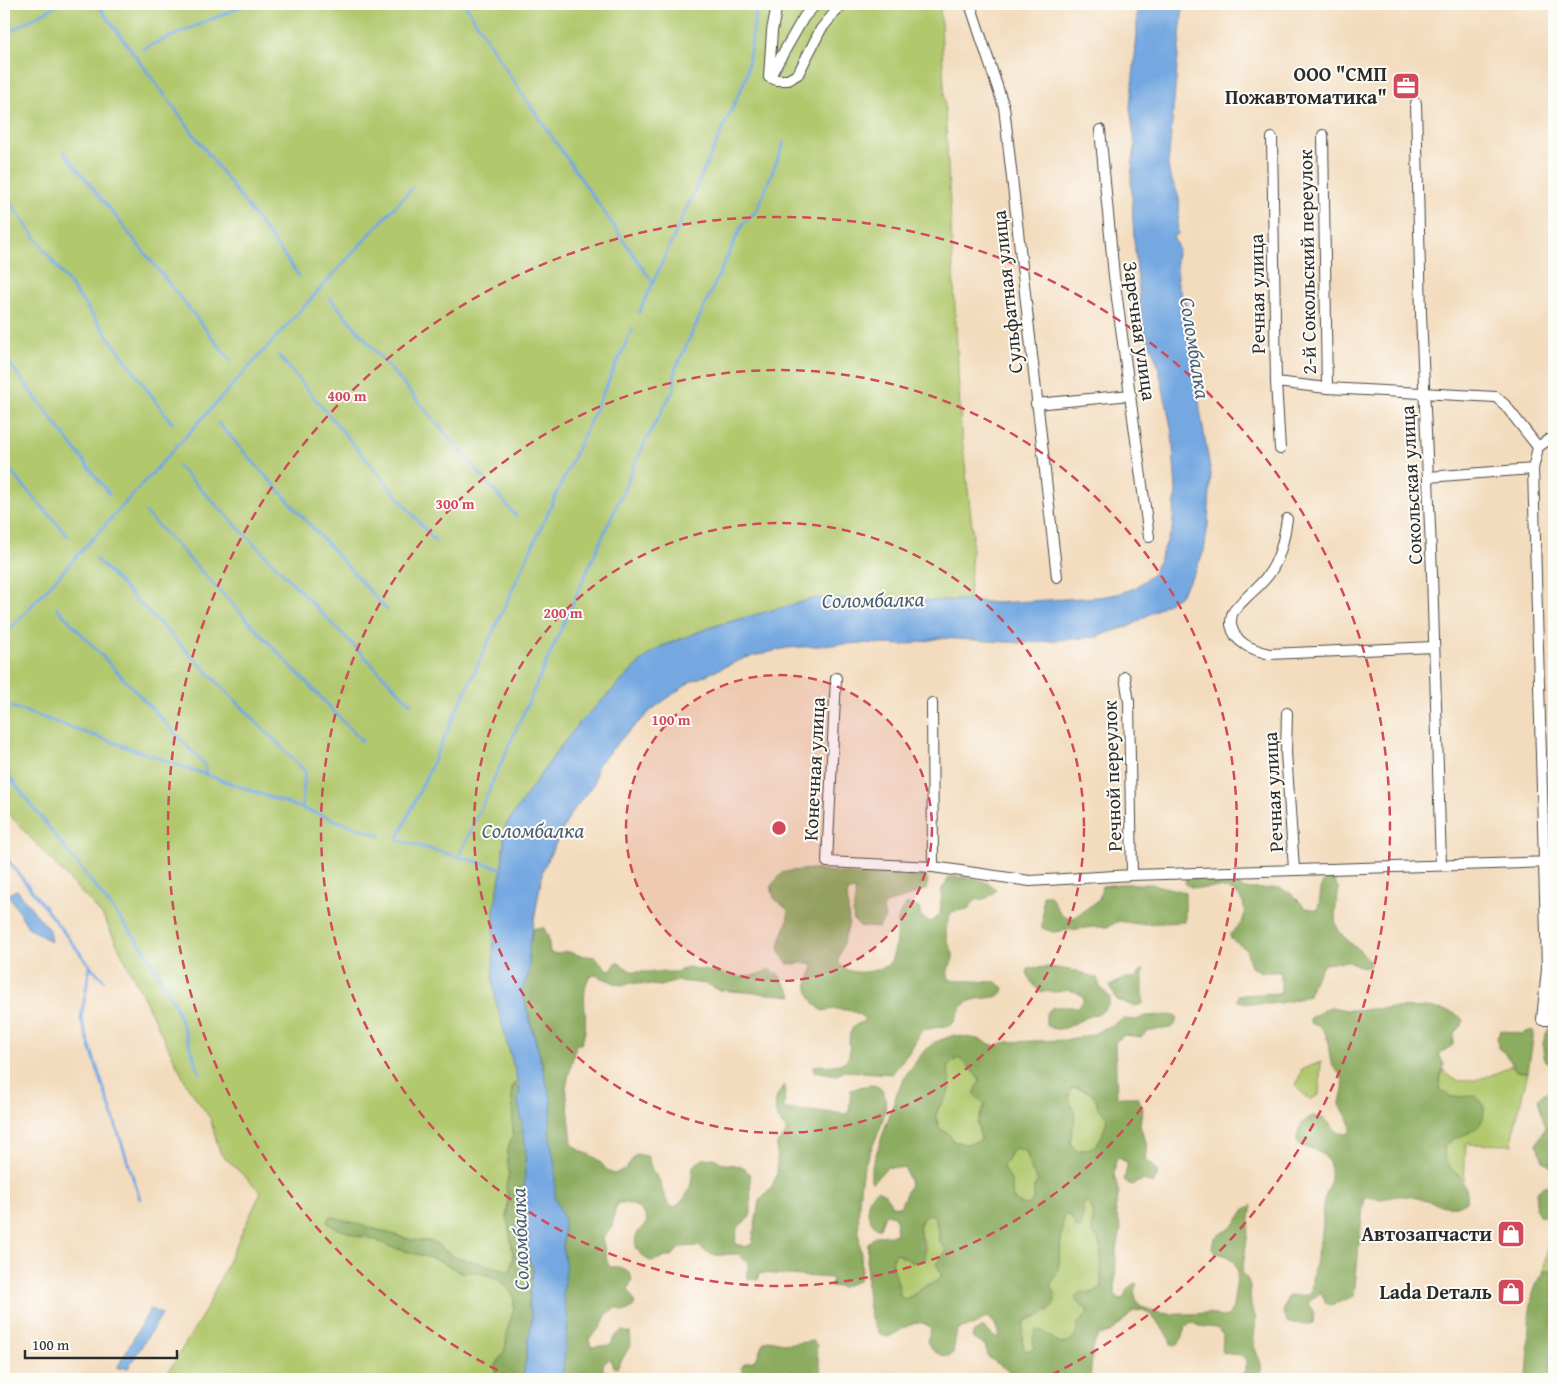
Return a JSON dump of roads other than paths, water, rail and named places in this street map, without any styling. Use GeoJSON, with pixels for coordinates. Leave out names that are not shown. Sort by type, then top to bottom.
{"type":"FeatureCollection","features":[{"type":"Feature","properties":{"kind":"street"},"geometry":{"type":"LineString","coordinates":[[769,77],[776,4]]}},
{"type":"Feature","properties":{"kind":"street"},"geometry":{"type":"LineString","coordinates":[[769,77],[804,17],[816,4]]}},
{"type":"Feature","properties":{"kind":"street"},"geometry":{"type":"LineString","coordinates":[[769,77],[777,80],[788,80],[798,74],[821,30],[842,4]]}},
{"type":"Feature","properties":{"kind":"street","name":"Сульфатная улица"},"geometry":{"type":"LineString","coordinates":[[971,6],[1004,107],[1036,404],[1057,576]]}},
{"type":"Feature","properties":{"kind":"street","name":"Сокольская улица"},"geometry":{"type":"LineString","coordinates":[[1416,103],[1424,393],[1441,865]]}},
{"type":"Feature","properties":{"kind":"street","name":"Заречная улица"},"geometry":{"type":"LineString","coordinates":[[1100,130],[1114,276],[1149,537]]}},
{"type":"Feature","properties":{"kind":"street","name":"2-й Сокольский переулок"},"geometry":{"type":"LineString","coordinates":[[1323,135],[1327,388]]}},
{"type":"Feature","properties":{"kind":"street","name":"Речная улица"},"geometry":{"type":"LineString","coordinates":[[1272,138],[1276,382],[1280,449]]}},
{"type":"Feature","properties":{"kind":"street"},"geometry":{"type":"LineString","coordinates":[[1276,382],[1327,388],[1496,397],[1505,405],[1538,447]]}},
{"type":"Feature","properties":{"kind":"street"},"geometry":{"type":"LineString","coordinates":[[1036,404],[1131,395]]}},
{"type":"Feature","properties":{"kind":"street"},"geometry":{"type":"LineString","coordinates":[[1554,438],[1538,447],[1533,469],[1542,861],[1547,969],[1542,1020],[1554,1020]]}},
{"type":"Feature","properties":{"kind":"street"},"geometry":{"type":"LineString","coordinates":[[1428,477],[1533,469]]}},
{"type":"Feature","properties":{"kind":"street"},"geometry":{"type":"LineString","coordinates":[[1287,519],[1283,546],[1272,570],[1258,589],[1232,612],[1233,635],[1248,648],[1269,654],[1434,647]]}},
{"type":"Feature","properties":{"kind":"street","name":"Речной переулок"},"geometry":{"type":"LineString","coordinates":[[1125,677],[1128,702],[1132,874]]}},
{"type":"Feature","properties":{"kind":"street","name":"Конечная улица"},"geometry":{"type":"LineString","coordinates":[[836,678],[827,862],[934,867]]}},
{"type":"Feature","properties":{"kind":"street"},"geometry":{"type":"LineString","coordinates":[[932,703],[934,867],[1030,881],[1132,874],[1554,862]]}},
{"type":"Feature","properties":{"kind":"street","name":"Речная улица"},"geometry":{"type":"LineString","coordinates":[[1287,713],[1286,752],[1294,869]]}},
{"type":"Feature","properties":{"kind":"water","name":"Соломбалка"},"geometry":{"type":"Polygon","coordinates":[[[1137,4],[1183,4],[1168,165],[1178,194],[1179,203],[1178,234],[1173,237],[1178,248],[1176,261],[1178,286],[1187,307],[1195,344],[1200,410],[1211,474],[1208,525],[1204,551],[1194,574],[1179,596],[1132,625],[1096,637],[1023,643],[941,638],[904,645],[860,643],[787,648],[745,658],[690,682],[654,708],[625,735],[597,766],[594,783],[570,815],[543,869],[529,949],[529,972],[522,991],[552,1102],[549,1133],[555,1165],[555,1198],[564,1220],[563,1248],[566,1270],[563,1295],[568,1321],[562,1379],[523,1379],[532,1317],[529,1306],[533,1269],[527,1253],[528,1235],[523,1215],[526,1149],[518,1100],[520,1090],[495,998],[493,979],[494,910],[502,866],[505,826],[558,750],[581,721],[646,657],[660,647],[711,627],[816,598],[895,601],[969,600],[996,603],[1099,597],[1135,588],[1153,574],[1172,530],[1176,491],[1172,432],[1158,365],[1142,322],[1134,240],[1131,177],[1135,146],[1130,107],[1137,36],[1137,4]]]}},
{"type":"Feature","properties":{"kind":"water"},"geometry":{"type":"Polygon","coordinates":[[[17,890],[49,930],[51,942],[28,927],[8,894],[17,890]]]}},
{"type":"Feature","properties":{"kind":"water"},"geometry":{"type":"Polygon","coordinates":[[[150,1309],[162,1314],[128,1368],[117,1368],[150,1309]]]}},
{"type":"Feature","properties":{"kind":"waterway"},"geometry":{"type":"LineString","coordinates":[[4,35],[59,4]]}},
{"type":"Feature","properties":{"kind":"waterway"},"geometry":{"type":"LineString","coordinates":[[97,4],[299,276]]}},
{"type":"Feature","properties":{"kind":"waterway"},"geometry":{"type":"LineString","coordinates":[[142,49],[247,4]]}},
{"type":"Feature","properties":{"kind":"waterway"},"geometry":{"type":"LineString","coordinates":[[465,4],[510,76],[653,283]]}},
{"type":"Feature","properties":{"kind":"waterway"},"geometry":{"type":"LineString","coordinates":[[639,313],[746,78],[757,4]]}},
{"type":"Feature","properties":{"kind":"waterway"},"geometry":{"type":"LineString","coordinates":[[459,857],[645,442],[674,389],[675,370],[742,225],[757,210],[784,143]]}},
{"type":"Feature","properties":{"kind":"waterway"},"geometry":{"type":"LineString","coordinates":[[64,152],[231,361]]}},
{"type":"Feature","properties":{"kind":"waterway"},"geometry":{"type":"LineString","coordinates":[[4,636],[411,189]]}},
{"type":"Feature","properties":{"kind":"waterway"},"geometry":{"type":"LineString","coordinates":[[4,195],[172,423]]}},
{"type":"Feature","properties":{"kind":"waterway"},"geometry":{"type":"LineString","coordinates":[[330,298],[516,516]]}},
{"type":"Feature","properties":{"kind":"waterway"},"geometry":{"type":"LineString","coordinates":[[504,869],[397,840],[633,328]]}},
{"type":"Feature","properties":{"kind":"waterway"},"geometry":{"type":"LineString","coordinates":[[4,356],[109,494]]}},
{"type":"Feature","properties":{"kind":"waterway"},"geometry":{"type":"LineString","coordinates":[[279,356],[436,542]]}},
{"type":"Feature","properties":{"kind":"waterway"},"geometry":{"type":"LineString","coordinates":[[218,423],[387,610]]}},
{"type":"Feature","properties":{"kind":"waterway"},"geometry":{"type":"LineString","coordinates":[[4,464],[68,536]]}},
{"type":"Feature","properties":{"kind":"waterway"},"geometry":{"type":"LineString","coordinates":[[178,466],[411,704]]}},
{"type":"Feature","properties":{"kind":"waterway"},"geometry":{"type":"LineString","coordinates":[[146,513],[362,741]]}},
{"type":"Feature","properties":{"kind":"waterway"},"geometry":{"type":"LineString","coordinates":[[96,559],[305,771],[302,809]]}},
{"type":"Feature","properties":{"kind":"waterway"},"geometry":{"type":"LineString","coordinates":[[57,608],[205,765],[206,775]]}},
{"type":"Feature","properties":{"kind":"waterway"},"geometry":{"type":"LineString","coordinates":[[4,704],[381,836]]}},
{"type":"Feature","properties":{"kind":"waterway"},"geometry":{"type":"LineString","coordinates":[[4,770],[147,953],[175,1005],[200,1074]]}},
{"type":"Feature","properties":{"kind":"waterway"},"geometry":{"type":"LineString","coordinates":[[4,855],[90,966],[104,980]]}},
{"type":"Feature","properties":{"kind":"waterway"},"geometry":{"type":"LineString","coordinates":[[90,966],[81,1019],[140,1199]]}},
{"type":"Feature","properties":{"kind":"place","name":"ООО \"СМП Пожавтоматика\""},"geometry":{"type":"Point","coordinates":[1406,86]}},
{"type":"Feature","properties":{"kind":"place","name":"Автозапчасти"},"geometry":{"type":"Point","coordinates":[1511,1234]}},
{"type":"Feature","properties":{"kind":"place","name":"Lada Dеталь"},"geometry":{"type":"Point","coordinates":[1511,1292]}}]}
